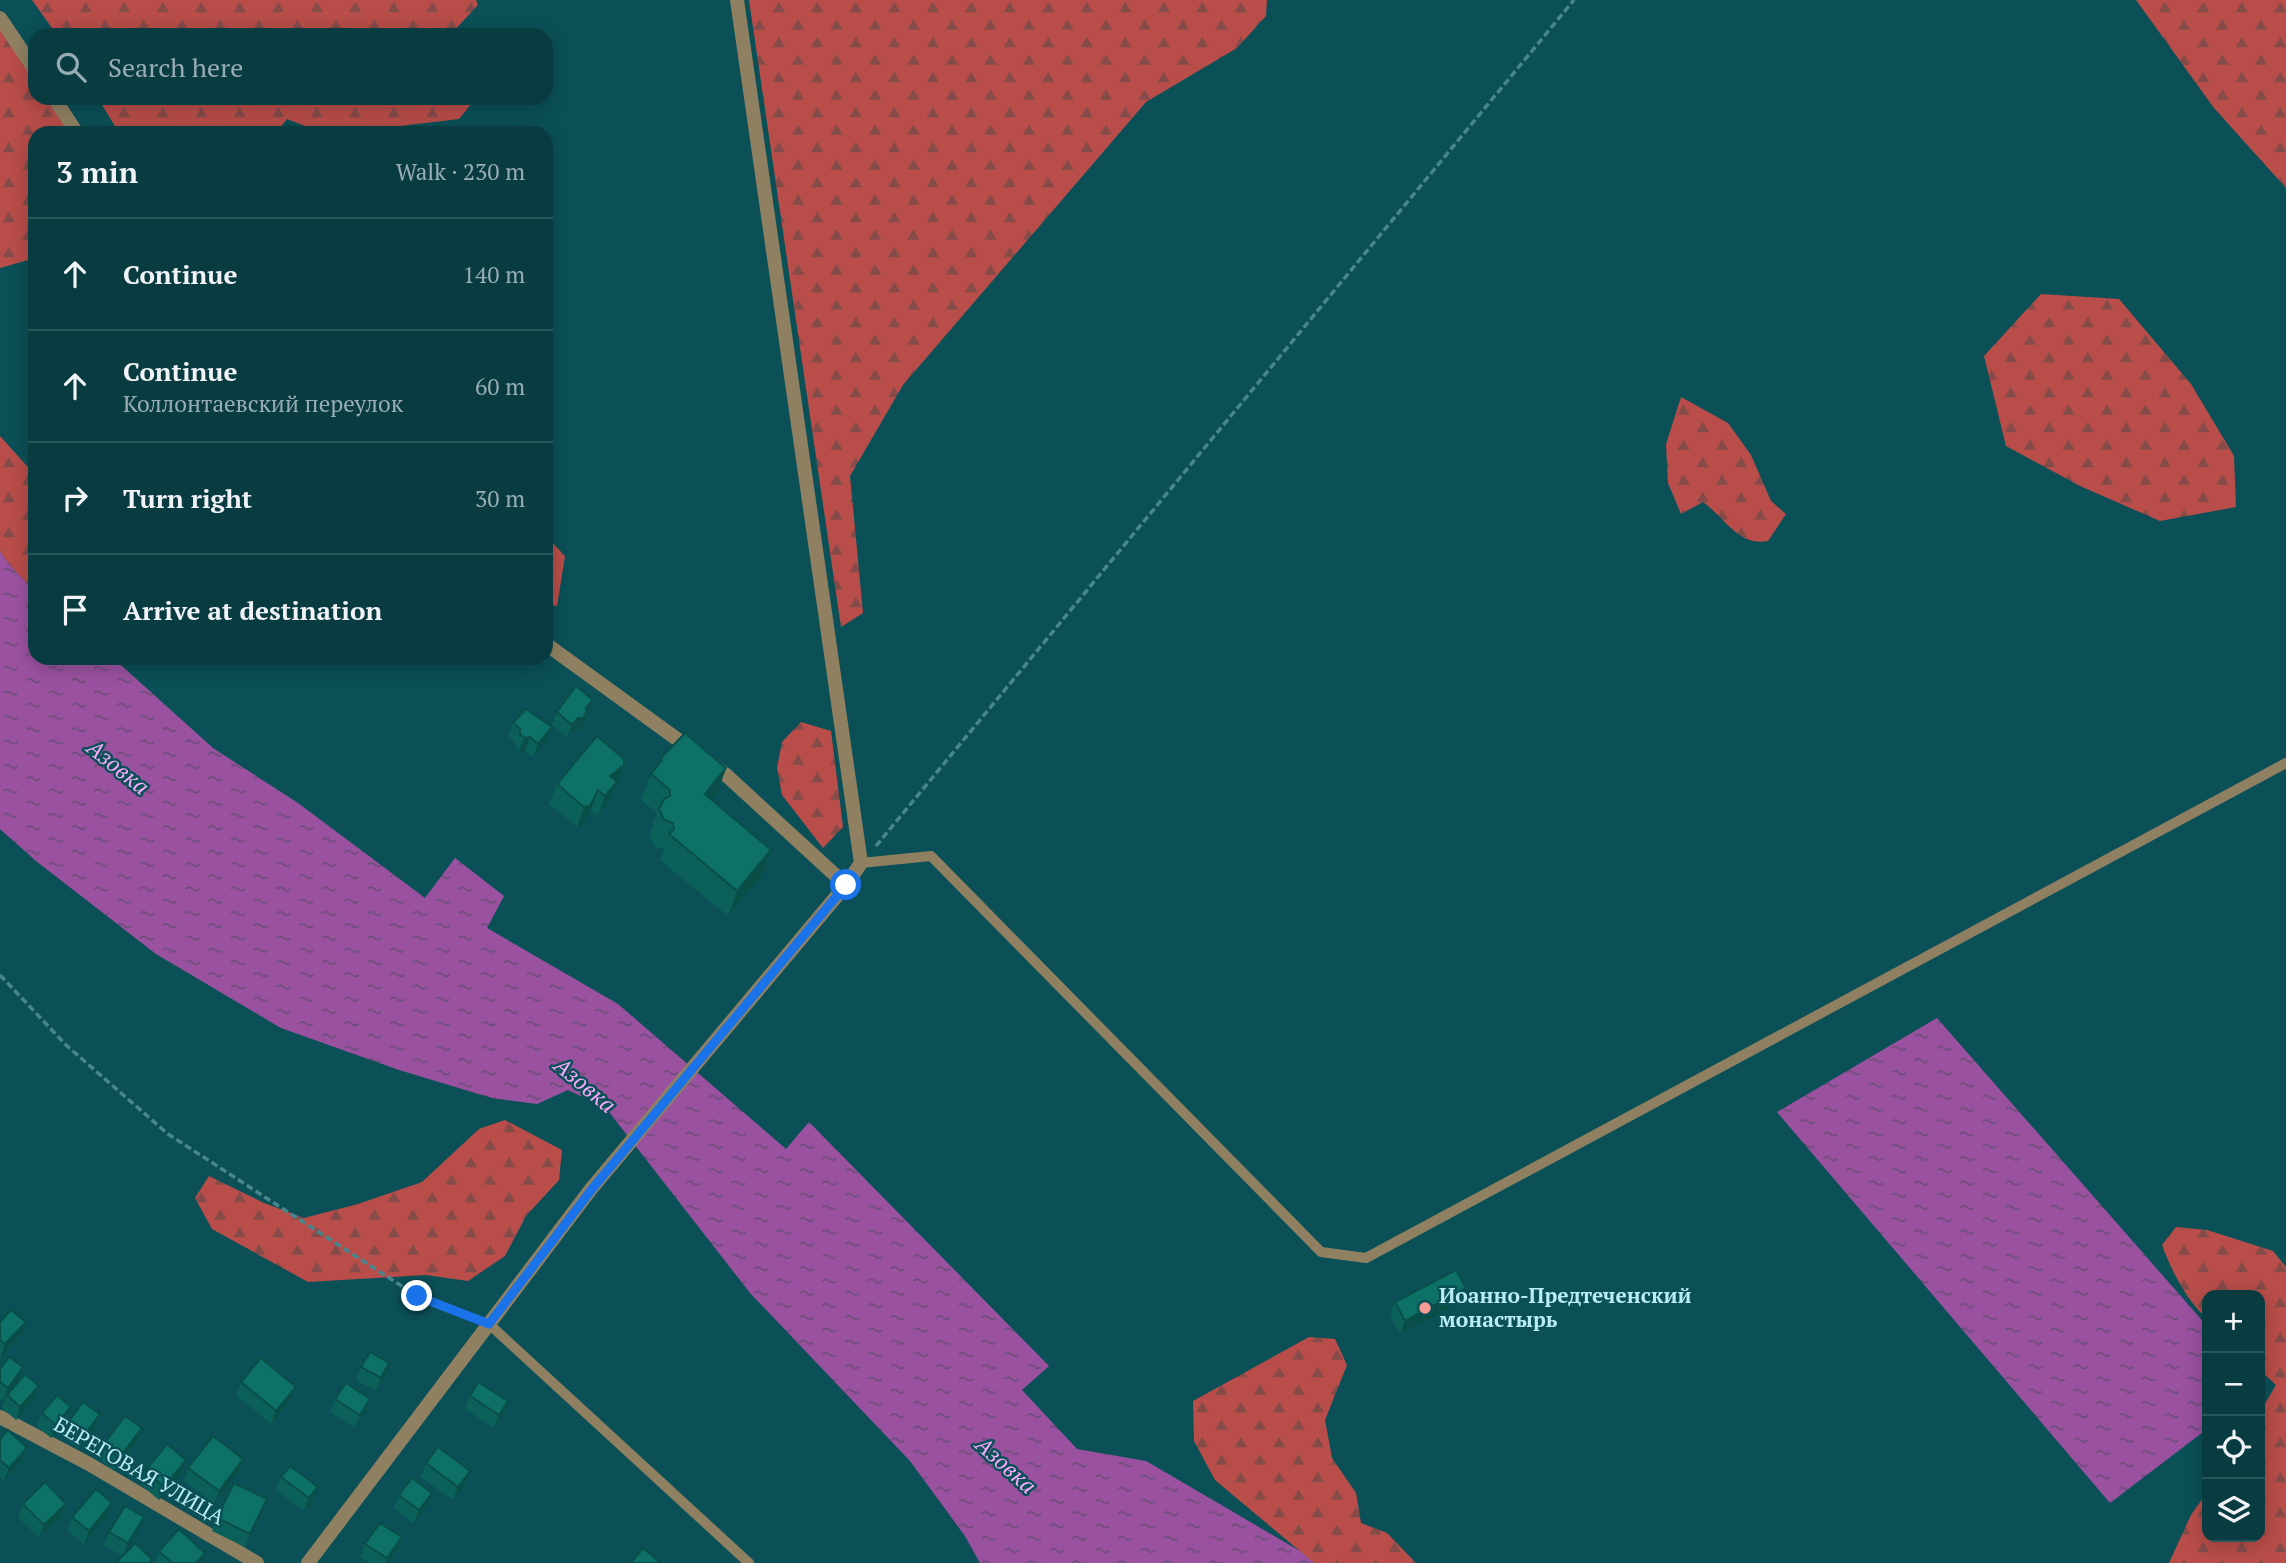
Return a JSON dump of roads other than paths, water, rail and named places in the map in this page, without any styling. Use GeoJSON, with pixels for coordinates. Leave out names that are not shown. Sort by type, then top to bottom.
{"type":"FeatureCollection","features":[{"type":"Feature","properties":{"kind":"street"},"geometry":{"type":"LineString","coordinates":[[308,1563],[592,1189],[846,885],[861,863],[737,0]]}},
{"type":"Feature","properties":{"kind":"street"},"geometry":{"type":"LineString","coordinates":[[0,18],[28,60]]}},
{"type":"Feature","properties":{"kind":"street"},"geometry":{"type":"LineString","coordinates":[[59,105],[72,126]]}},
{"type":"Feature","properties":{"kind":"street"},"geometry":{"type":"LineString","coordinates":[[553,648],[725,774],[846,885]]}},
{"type":"Feature","properties":{"kind":"street","name":"БЕРЕГОВАЯ УЛИЦА"},"geometry":{"type":"LineString","coordinates":[[0,1417],[89,1464],[257,1563]]}},
{"type":"Feature","properties":{"kind":"lane"},"geometry":{"type":"LineString","coordinates":[[861,863],[930,856],[1321,1252],[1366,1258],[2286,763]]}},
{"type":"Feature","properties":{"kind":"lane"},"geometry":{"type":"LineString","coordinates":[[489,1324],[749,1563]]}},
{"type":"Feature","properties":{"kind":"water","name":"Азовка"},"geometry":{"type":"Polygon","coordinates":[[[0,551],[28,584],[28,665],[121,665],[213,748],[298,803],[425,898],[455,858],[504,896],[487,928],[618,1004],[786,1149],[809,1122],[1049,1366],[1022,1390],[1077,1449],[1146,1461],[1300,1551],[1314,1563],[980,1563],[965,1536],[910,1461],[750,1293],[606,1108],[568,1090],[537,1104],[492,1098],[399,1070],[281,1028],[156,954],[36,861],[0,829],[0,551]]]}},
{"type":"Feature","properties":{"kind":"water"},"geometry":{"type":"Polygon","coordinates":[[[1937,1018],[2202,1320],[2202,1433],[2110,1503],[1777,1112],[1937,1018]]]}},
{"type":"Feature","properties":{"kind":"place","name":"Иоанно-Предтеченский монастырь"},"geometry":{"type":"Point","coordinates":[1425,1308]}}]}
